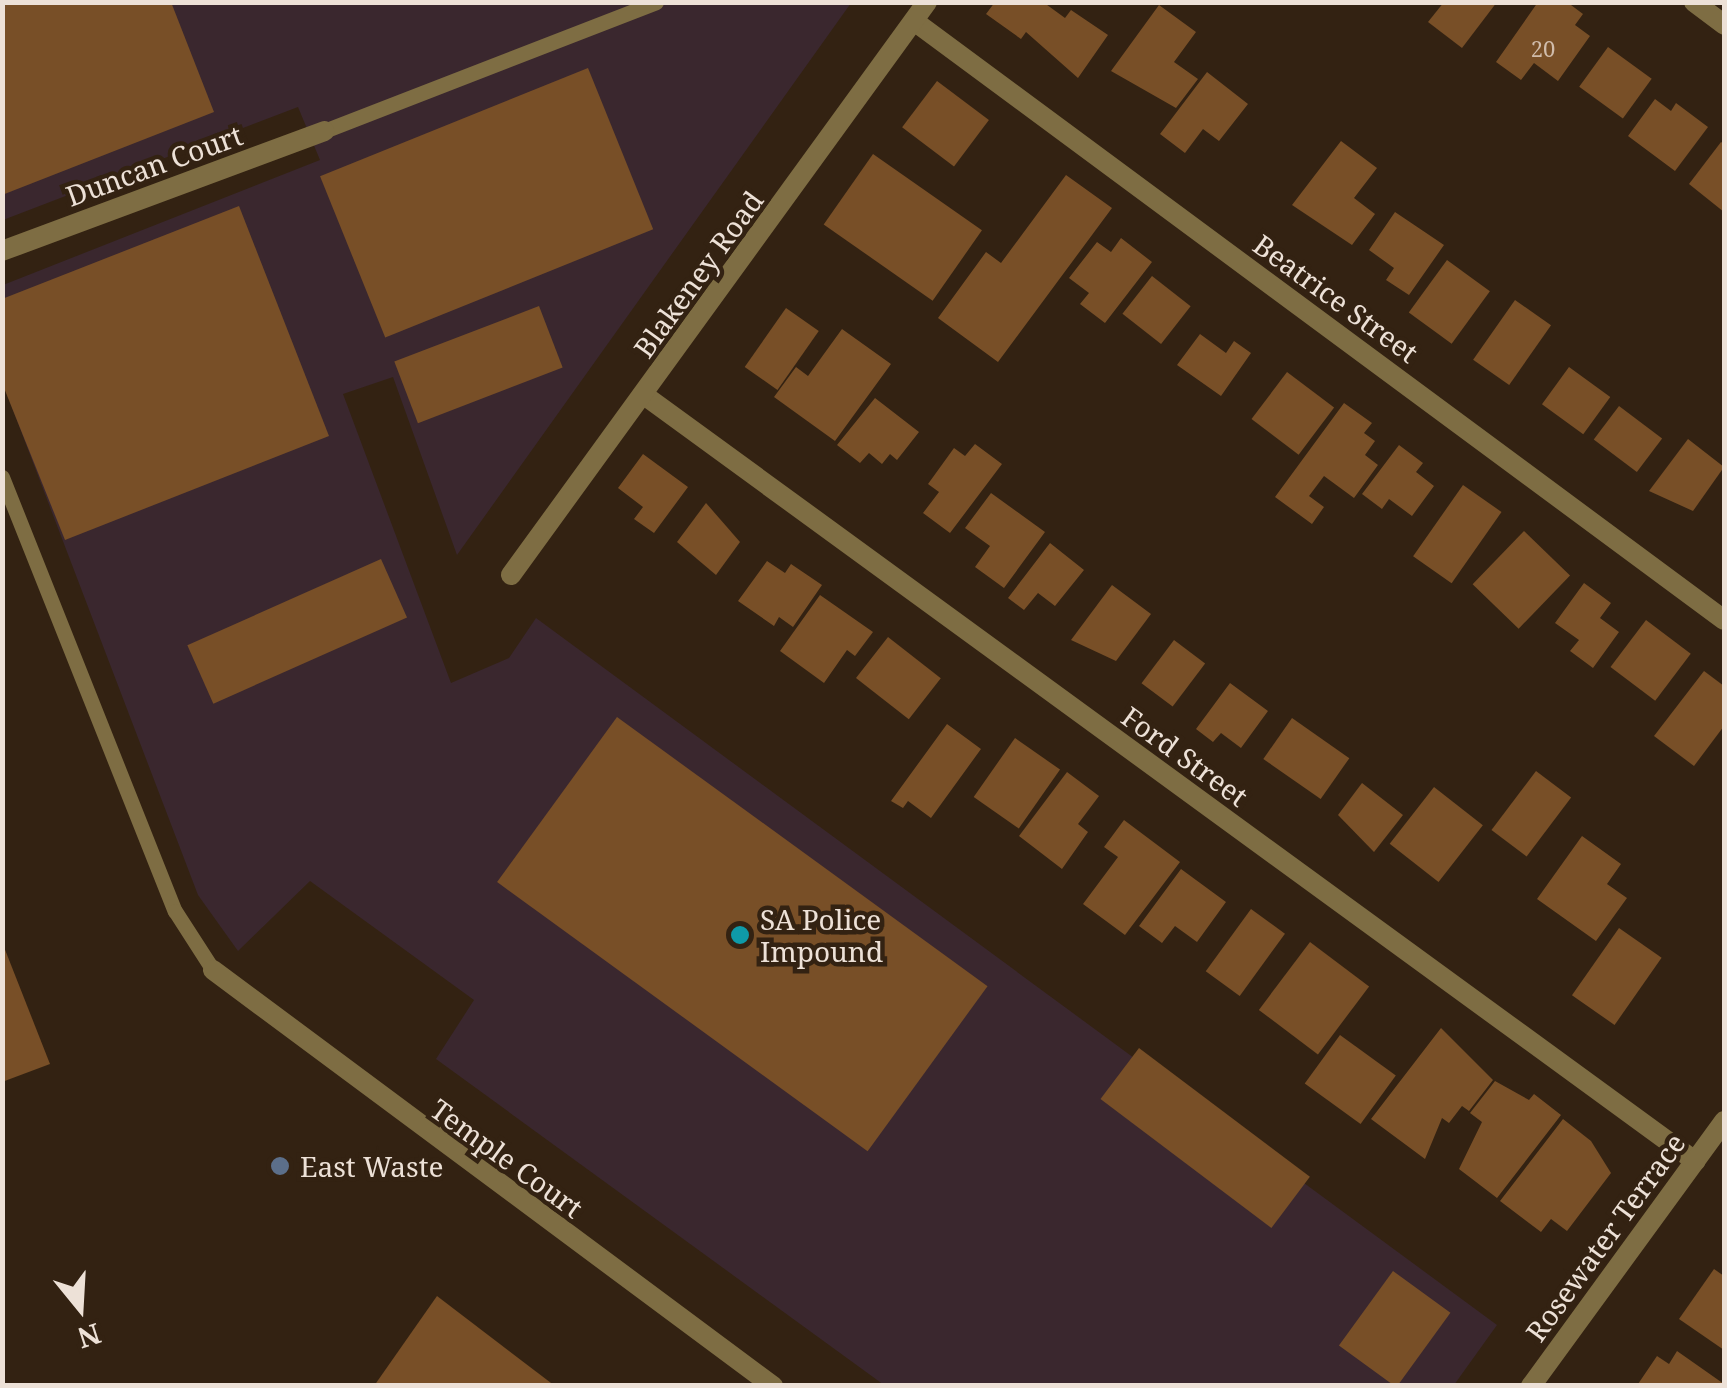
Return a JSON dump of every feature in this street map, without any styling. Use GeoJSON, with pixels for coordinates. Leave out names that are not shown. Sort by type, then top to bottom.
{"type":"FeatureCollection","features":[{"type":"Feature","properties":{"kind":"street","name":"Blakeney Road"},"geometry":{"type":"LineString","coordinates":[[511,575],[927,2]]}},
{"type":"Feature","properties":{"kind":"street"},"geometry":{"type":"LineString","coordinates":[[1694,2],[1724,25]]}},
{"type":"Feature","properties":{"kind":"street","name":"Beatrice Street"},"geometry":{"type":"LineString","coordinates":[[914,21],[1724,620]]}},
{"type":"Feature","properties":{"kind":"street","name":"Duncan Court"},"geometry":{"type":"LineString","coordinates":[[2,251],[324,131]]}},
{"type":"Feature","properties":{"kind":"street","name":"Ford Street"},"geometry":{"type":"LineString","coordinates":[[644,395],[1695,1161]]}},
{"type":"Feature","properties":{"kind":"street","name":"Temple Court"},"geometry":{"type":"LineString","coordinates":[[213,970],[773,1386]]}},
{"type":"Feature","properties":{"kind":"street","name":"Rosewater Terrace"},"geometry":{"type":"LineString","coordinates":[[1530,1386],[1724,1121]]}},
{"type":"Feature","properties":{"kind":"lane"},"geometry":{"type":"LineString","coordinates":[[324,131],[656,2]]}},
{"type":"Feature","properties":{"kind":"lane"},"geometry":{"type":"LineString","coordinates":[[2,477],[176,911],[213,970]]}},
{"type":"Feature","properties":{"kind":"shaded area"},"geometry":{"type":"Polygon","coordinates":[[[3,3],[851,3],[457,555],[393,377],[343,394],[451,683],[509,658],[536,618],[1497,1325],[1454,1385],[884,1385],[436,1059],[474,1000],[310,881],[238,951],[198,895],[3,384],[3,285],[320,160],[298,107],[3,220],[3,3]]]}},
{"type":"Feature","properties":{"kind":"building"},"geometry":{"type":"Polygon","coordinates":[[[2,2],[171,2],[214,112],[2,195],[2,2]]]}},
{"type":"Feature","properties":{"kind":"building"},"geometry":{"type":"Polygon","coordinates":[[[995,2],[1043,2],[1065,18],[1071,10],[1108,35],[1078,78],[1026,32],[1021,39],[986,14],[995,2]]]}},
{"type":"Feature","properties":{"kind":"building"},"geometry":{"type":"Polygon","coordinates":[[[1444,2],[1497,2],[1462,48],[1428,22],[1444,2]]]}},
{"type":"Feature","properties":{"kind":"building"},"geometry":{"type":"Polygon","coordinates":[[[1538,2],[1567,2],[1583,14],[1575,25],[1590,36],[1558,81],[1534,63],[1521,80],[1496,62],[1538,2]]]}},
{"type":"Feature","properties":{"kind":"building"},"geometry":{"type":"Polygon","coordinates":[[[1159,5],[1196,32],[1174,62],[1198,79],[1176,108],[1111,71],[1159,5]]]}},
{"type":"Feature","properties":{"kind":"building"},"geometry":{"type":"Polygon","coordinates":[[[1608,47],[1652,79],[1623,118],[1579,87],[1608,47]]]}},
{"type":"Feature","properties":{"kind":"building"},"geometry":{"type":"Polygon","coordinates":[[[588,68],[653,229],[385,338],[320,176],[588,68]]]}},
{"type":"Feature","properties":{"kind":"building"},"geometry":{"type":"Polygon","coordinates":[[[1207,72],[1248,104],[1219,141],[1203,129],[1185,153],[1160,134],[1207,72]]]}},
{"type":"Feature","properties":{"kind":"building"},"geometry":{"type":"Polygon","coordinates":[[[937,81],[989,120],[954,166],[902,127],[937,81]]]}},
{"type":"Feature","properties":{"kind":"building"},"geometry":{"type":"Polygon","coordinates":[[[1655,99],[1671,111],[1676,103],[1708,127],[1675,171],[1628,136],[1655,99]]]}},
{"type":"Feature","properties":{"kind":"building"},"geometry":{"type":"Polygon","coordinates":[[[1341,141],[1377,168],[1354,198],[1375,214],[1352,245],[1292,205],[1341,141]]]}},
{"type":"Feature","properties":{"kind":"building"},"geometry":{"type":"Polygon","coordinates":[[[1721,142],[1724,144],[1724,212],[1689,184],[1721,142]]]}},
{"type":"Feature","properties":{"kind":"building"},"geometry":{"type":"Polygon","coordinates":[[[873,154],[982,230],[933,301],[824,224],[873,154]]]}},
{"type":"Feature","properties":{"kind":"building"},"geometry":{"type":"Polygon","coordinates":[[[1066,175],[1112,208],[998,362],[938,318],[986,252],[1001,263],[1066,175]]]}},
{"type":"Feature","properties":{"kind":"building"},"geometry":{"type":"Polygon","coordinates":[[[239,206],[329,436],[65,540],[2,383],[2,299],[239,206]]]}},
{"type":"Feature","properties":{"kind":"building"},"geometry":{"type":"Polygon","coordinates":[[[1395,212],[1444,245],[1409,295],[1386,280],[1394,268],[1369,250],[1395,212]]]}},
{"type":"Feature","properties":{"kind":"building"},"geometry":{"type":"Polygon","coordinates":[[[1121,238],[1152,262],[1105,323],[1080,304],[1089,293],[1069,278],[1097,242],[1111,252],[1121,238]]]}},
{"type":"Feature","properties":{"kind":"building"},"geometry":{"type":"Polygon","coordinates":[[[1447,260],[1490,291],[1452,344],[1409,313],[1447,260]]]}},
{"type":"Feature","properties":{"kind":"building"},"geometry":{"type":"Polygon","coordinates":[[[1152,276],[1191,306],[1161,344],[1122,314],[1152,276]]]}},
{"type":"Feature","properties":{"kind":"building"},"geometry":{"type":"Polygon","coordinates":[[[1515,300],[1551,325],[1509,385],[1473,360],[1515,300]]]}},
{"type":"Feature","properties":{"kind":"building"},"geometry":{"type":"Polygon","coordinates":[[[539,306],[563,368],[418,423],[394,362],[539,306]]]}},
{"type":"Feature","properties":{"kind":"building"},"geometry":{"type":"Polygon","coordinates":[[[786,308],[819,331],[777,390],[745,367],[786,308]]]}},
{"type":"Feature","properties":{"kind":"building"},"geometry":{"type":"Polygon","coordinates":[[[842,329],[891,364],[835,441],[774,397],[796,367],[808,376],[842,329]]]}},
{"type":"Feature","properties":{"kind":"building"},"geometry":{"type":"Polygon","coordinates":[[[1200,334],[1226,353],[1234,341],[1251,353],[1221,396],[1177,365],[1200,334]]]}},
{"type":"Feature","properties":{"kind":"building"},"geometry":{"type":"Polygon","coordinates":[[[1569,367],[1610,397],[1583,434],[1542,404],[1569,367]]]}},
{"type":"Feature","properties":{"kind":"building"},"geometry":{"type":"Polygon","coordinates":[[[1287,372],[1334,408],[1299,455],[1251,419],[1287,372]]]}},
{"type":"Feature","properties":{"kind":"building"},"geometry":{"type":"Polygon","coordinates":[[[875,398],[919,432],[897,460],[890,454],[882,464],[869,453],[860,463],[837,445],[875,398]]]}},
{"type":"Feature","properties":{"kind":"building"},"geometry":{"type":"Polygon","coordinates":[[[1344,403],[1372,423],[1364,433],[1375,441],[1365,455],[1378,465],[1354,498],[1324,476],[1309,496],[1324,507],[1312,524],[1275,497],[1344,403]]]}},
{"type":"Feature","properties":{"kind":"building"},"geometry":{"type":"Polygon","coordinates":[[[1619,406],[1662,438],[1637,472],[1594,440],[1619,406]]]}},
{"type":"Feature","properties":{"kind":"building"},"geometry":{"type":"Polygon","coordinates":[[[1688,439],[1724,467],[1693,511],[1649,491],[1688,439]]]}},
{"type":"Feature","properties":{"kind":"building"},"geometry":{"type":"Polygon","coordinates":[[[975,444],[1002,464],[950,533],[923,513],[939,492],[928,484],[954,448],[965,456],[975,444]]]}},
{"type":"Feature","properties":{"kind":"building"},"geometry":{"type":"Polygon","coordinates":[[[1399,445],[1423,463],[1416,472],[1434,486],[1412,516],[1389,499],[1382,509],[1362,494],[1399,445]]]}},
{"type":"Feature","properties":{"kind":"building"},"geometry":{"type":"Polygon","coordinates":[[[643,454],[688,487],[654,533],[634,519],[643,507],[618,488],[643,454]]]}},
{"type":"Feature","properties":{"kind":"building"},"geometry":{"type":"Polygon","coordinates":[[[1463,485],[1502,512],[1452,583],[1413,556],[1463,485]]]}},
{"type":"Feature","properties":{"kind":"building"},"geometry":{"type":"Polygon","coordinates":[[[991,493],[1045,532],[1004,588],[975,567],[990,546],[965,528],[991,493]]]}},
{"type":"Feature","properties":{"kind":"building"},"geometry":{"type":"Polygon","coordinates":[[[706,503],[740,542],[716,575],[677,542],[706,503]]]}},
{"type":"Feature","properties":{"kind":"building"},"geometry":{"type":"Polygon","coordinates":[[[1524,531],[1570,575],[1519,629],[1473,584],[1524,531]]]}},
{"type":"Feature","properties":{"kind":"building"},"geometry":{"type":"Polygon","coordinates":[[[1050,543],[1084,570],[1055,606],[1038,593],[1024,610],[1008,598],[1050,543]]]}},
{"type":"Feature","properties":{"kind":"building"},"geometry":{"type":"Polygon","coordinates":[[[381,559],[407,617],[213,704],[187,645],[381,559]]]}},
{"type":"Feature","properties":{"kind":"building"},"geometry":{"type":"Polygon","coordinates":[[[767,561],[785,573],[791,564],[822,585],[793,627],[779,617],[774,626],[738,601],[767,561]]]}},
{"type":"Feature","properties":{"kind":"building"},"geometry":{"type":"Polygon","coordinates":[[[1584,583],[1611,603],[1600,618],[1619,632],[1593,668],[1570,651],[1579,640],[1555,623],[1584,583]]]}},
{"type":"Feature","properties":{"kind":"building"},"geometry":{"type":"Polygon","coordinates":[[[1112,585],[1151,614],[1116,661],[1071,640],[1112,585]]]}},
{"type":"Feature","properties":{"kind":"building"},"geometry":{"type":"Polygon","coordinates":[[[820,595],[873,632],[855,656],[847,650],[824,683],[780,651],[820,595]]]}},
{"type":"Feature","properties":{"kind":"building"},"geometry":{"type":"Polygon","coordinates":[[[1646,620],[1691,654],[1655,701],[1610,667],[1646,620]]]}},
{"type":"Feature","properties":{"kind":"building"},"geometry":{"type":"Polygon","coordinates":[[[888,637],[941,678],[909,719],[856,678],[888,637]]]}},
{"type":"Feature","properties":{"kind":"building"},"geometry":{"type":"Polygon","coordinates":[[[1174,640],[1205,663],[1173,707],[1142,683],[1174,640]]]}},
{"type":"Feature","properties":{"kind":"building"},"geometry":{"type":"Polygon","coordinates":[[[1704,671],[1724,686],[1724,726],[1694,766],[1654,736],[1704,671]]]}},
{"type":"Feature","properties":{"kind":"building"},"geometry":{"type":"Polygon","coordinates":[[[1230,683],[1268,711],[1241,748],[1221,733],[1213,742],[1196,729],[1230,683]]]}},
{"type":"Feature","properties":{"kind":"building","name":"SA Police Impound"},"geometry":{"type":"Polygon","coordinates":[[[617,717],[988,986],[868,1151],[497,882],[617,717]]]}},
{"type":"Feature","properties":{"kind":"building"},"geometry":{"type":"Polygon","coordinates":[[[1292,718],[1349,758],[1321,799],[1263,759],[1292,718]]]}},
{"type":"Feature","properties":{"kind":"building"},"geometry":{"type":"Polygon","coordinates":[[[947,724],[981,749],[931,818],[908,801],[903,808],[891,801],[947,724]]]}},
{"type":"Feature","properties":{"kind":"building"},"geometry":{"type":"Polygon","coordinates":[[[1015,738],[1060,770],[1019,829],[974,797],[1015,738]]]}},
{"type":"Feature","properties":{"kind":"building"},"geometry":{"type":"Polygon","coordinates":[[[1536,771],[1571,797],[1527,857],[1491,830],[1536,771]]]}},
{"type":"Feature","properties":{"kind":"building"},"geometry":{"type":"Polygon","coordinates":[[[1067,772],[1099,796],[1078,824],[1088,832],[1062,869],[1019,836],[1067,772]]]}},
{"type":"Feature","properties":{"kind":"building"},"geometry":{"type":"Polygon","coordinates":[[[1362,783],[1403,815],[1374,852],[1338,815],[1362,783]]]}},
{"type":"Feature","properties":{"kind":"building"},"geometry":{"type":"Polygon","coordinates":[[[1434,787],[1483,825],[1439,882],[1390,844],[1434,787]]]}},
{"type":"Feature","properties":{"kind":"building"},"geometry":{"type":"Polygon","coordinates":[[[1124,820],[1180,862],[1125,935],[1083,904],[1118,857],[1104,847],[1124,820]]]}},
{"type":"Feature","properties":{"kind":"building"},"geometry":{"type":"Polygon","coordinates":[[[1582,836],[1621,864],[1607,884],[1627,898],[1596,941],[1537,899],[1582,836]]]}},
{"type":"Feature","properties":{"kind":"building"},"geometry":{"type":"Polygon","coordinates":[[[1181,869],[1226,902],[1197,942],[1175,926],[1162,943],[1139,926],[1181,869]]]}},
{"type":"Feature","properties":{"kind":"building"},"geometry":{"type":"Polygon","coordinates":[[[1251,909],[1285,934],[1240,996],[1206,971],[1251,909]]]}},
{"type":"Feature","properties":{"kind":"building"},"geometry":{"type":"Polygon","coordinates":[[[1619,928],[1662,958],[1615,1025],[1572,995],[1619,928]]]}},
{"type":"Feature","properties":{"kind":"building"},"geometry":{"type":"Polygon","coordinates":[[[2,942],[50,1064],[2,1082],[2,942]]]}},
{"type":"Feature","properties":{"kind":"building"},"geometry":{"type":"Polygon","coordinates":[[[1310,942],[1369,987],[1318,1054],[1259,1010],[1310,942]]]}},
{"type":"Feature","properties":{"kind":"building"},"geometry":{"type":"Polygon","coordinates":[[[1441,1028],[1493,1080],[1469,1111],[1462,1106],[1449,1123],[1442,1118],[1425,1159],[1371,1119],[1441,1028]]]}},
{"type":"Feature","properties":{"kind":"building"},"geometry":{"type":"Polygon","coordinates":[[[1340,1035],[1396,1076],[1361,1124],[1305,1084],[1340,1035]]]}},
{"type":"Feature","properties":{"kind":"building"},"geometry":{"type":"Polygon","coordinates":[[[1139,1048],[1310,1177],[1271,1228],[1100,1099],[1139,1048]]]}},
{"type":"Feature","properties":{"kind":"building"},"geometry":{"type":"Polygon","coordinates":[[[1495,1081],[1529,1100],[1534,1094],[1561,1115],[1497,1198],[1459,1169],[1482,1122],[1470,1113],[1495,1081]]]}},
{"type":"Feature","properties":{"kind":"building"},"geometry":{"type":"Polygon","coordinates":[[[1563,1119],[1591,1141],[1611,1173],[1567,1231],[1551,1219],[1541,1232],[1500,1201],[1563,1119]]]}},
{"type":"Feature","properties":{"kind":"building"},"geometry":{"type":"Polygon","coordinates":[[[1714,1269],[1724,1276],[1724,1350],[1679,1319],[1714,1269]]]}},
{"type":"Feature","properties":{"kind":"building"},"geometry":{"type":"Polygon","coordinates":[[[1393,1271],[1450,1313],[1397,1386],[1339,1345],[1393,1271]]]}},
{"type":"Feature","properties":{"kind":"building"},"geometry":{"type":"Polygon","coordinates":[[[437,1296],[555,1386],[374,1386],[437,1296]]]}},
{"type":"Feature","properties":{"kind":"building"},"geometry":{"type":"Polygon","coordinates":[[[1677,1351],[1724,1386],[1638,1384],[1657,1356],[1669,1364],[1677,1351]]]}},
{"type":"Feature","properties":{"kind":"place","name":"SA Police Impound"},"geometry":{"type":"Point","coordinates":[740,935]}},
{"type":"Feature","properties":{"kind":"place","name":"East Waste"},"geometry":{"type":"Point","coordinates":[280,1166]}}]}
